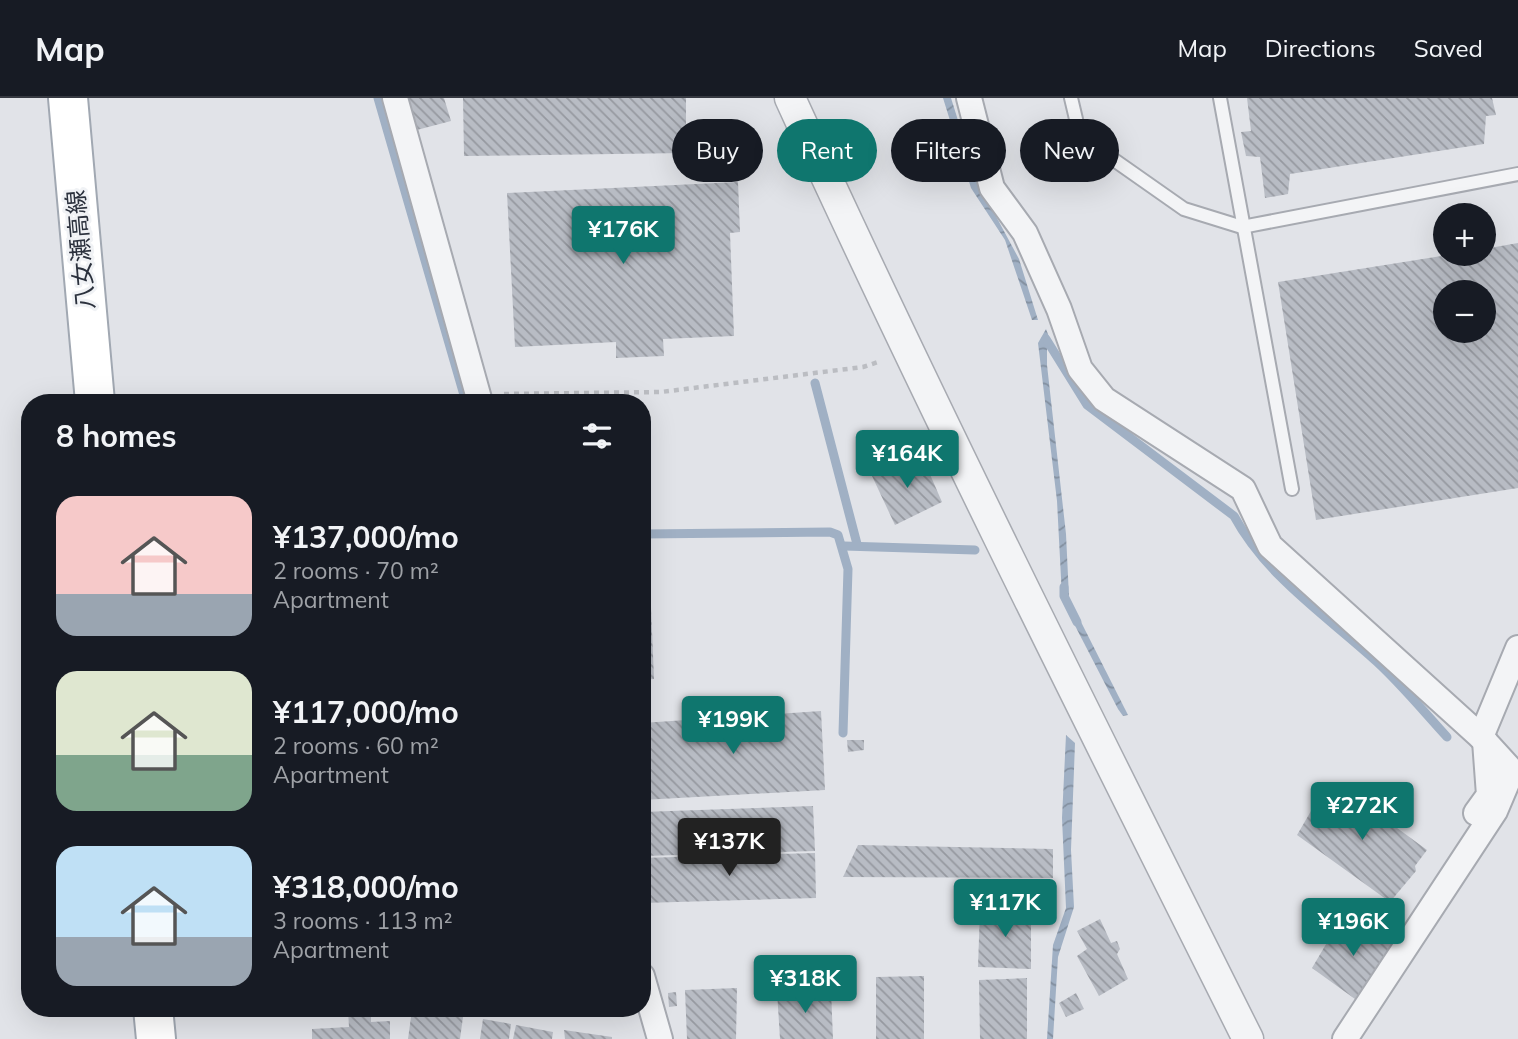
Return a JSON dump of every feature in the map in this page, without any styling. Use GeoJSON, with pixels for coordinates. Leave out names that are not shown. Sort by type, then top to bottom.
{"type":"FeatureCollection","features":[{"type":"Feature","properties":{"kind":"main road","name":"八女瀬高線"},"geometry":{"type":"LineString","coordinates":[[68,98],[94,394]]}},
{"type":"Feature","properties":{"kind":"main road"},"geometry":{"type":"LineString","coordinates":[[154,1017],[156,1039]]}},
{"type":"Feature","properties":{"kind":"street"},"geometry":{"type":"LineString","coordinates":[[395,98],[478,394]]}},
{"type":"Feature","properties":{"kind":"street"},"geometry":{"type":"LineString","coordinates":[[790,98],[1028,599],[1248,1039]]}},
{"type":"Feature","properties":{"kind":"street"},"geometry":{"type":"LineString","coordinates":[[969,98],[992,187],[1025,233],[1059,310],[1080,369],[1104,399],[1242,489],[1270,546],[1483,739],[1515,772],[1495,811],[1345,1039]]}},
{"type":"Feature","properties":{"kind":"street"},"geometry":{"type":"LineString","coordinates":[[1448,856],[1489,795],[1483,739],[1518,648]]}},
{"type":"Feature","properties":{"kind":"street"},"geometry":{"type":"LineString","coordinates":[[651,1008],[660,1039]]}},
{"type":"Feature","properties":{"kind":"lane"},"geometry":{"type":"LineString","coordinates":[[1071,98],[1080,136],[1184,209],[1242,228],[1518,174]]}},
{"type":"Feature","properties":{"kind":"lane"},"geometry":{"type":"LineString","coordinates":[[1220,98],[1292,489]]}},
{"type":"Feature","properties":{"kind":"path"},"geometry":{"type":"LineString","coordinates":[[530,394],[661,392],[863,367],[908,350]]}},
{"type":"Feature","properties":{"kind":"water"},"geometry":{"type":"Polygon","coordinates":[[[943,98],[951,98],[958,119],[950,119],[943,98]]]}},
{"type":"Feature","properties":{"kind":"water"},"geometry":{"type":"Polygon","coordinates":[[[969,182],[978,182],[1019,259],[1038,320],[1032,320],[1005,240],[969,182]]]}},
{"type":"Feature","properties":{"kind":"water"},"geometry":{"type":"Polygon","coordinates":[[[1046,329],[1051,342],[1047,346],[1047,365],[1066,534],[1069,597],[1062,597],[1057,501],[1038,343],[1046,329]]]}},
{"type":"Feature","properties":{"kind":"water"},"geometry":{"type":"Polygon","coordinates":[[[1069,614],[1077,614],[1128,715],[1123,716],[1118,709],[1069,614]]]}},
{"type":"Feature","properties":{"kind":"water"},"geometry":{"type":"Polygon","coordinates":[[[1066,735],[1075,743],[1071,850],[1074,907],[1058,957],[1053,1039],[1047,1039],[1053,945],[1066,908],[1062,818],[1066,735]]]}},
{"type":"Feature","properties":{"kind":"building"},"geometry":{"type":"Polygon","coordinates":[[[404,98],[444,98],[451,121],[413,131],[404,98]]]}},
{"type":"Feature","properties":{"kind":"building"},"geometry":{"type":"Polygon","coordinates":[[[463,98],[686,98],[686,119],[672,119],[672,153],[464,156],[463,98]]]}},
{"type":"Feature","properties":{"kind":"building"},"geometry":{"type":"Polygon","coordinates":[[[1247,98],[1492,98],[1496,115],[1486,116],[1484,144],[1290,174],[1288,194],[1265,198],[1260,157],[1246,156],[1241,132],[1251,131],[1247,98]]]}},
{"type":"Feature","properties":{"kind":"building"},"geometry":{"type":"Polygon","coordinates":[[[738,182],[740,232],[730,233],[734,336],[663,339],[664,356],[616,358],[616,342],[515,347],[507,193],[738,182]]]}},
{"type":"Feature","properties":{"kind":"building"},"geometry":{"type":"Polygon","coordinates":[[[1518,243],[1518,488],[1316,520],[1278,282],[1433,257],[1433,266],[1496,266],[1496,247],[1518,243]]]}},
{"type":"Feature","properties":{"kind":"building"},"geometry":{"type":"Polygon","coordinates":[[[922,456],[942,502],[895,525],[872,476],[922,456]]]}},
{"type":"Feature","properties":{"kind":"building"},"geometry":{"type":"Polygon","coordinates":[[[651,607],[654,679],[651,679],[651,607]]]}},
{"type":"Feature","properties":{"kind":"building"},"geometry":{"type":"Polygon","coordinates":[[[821,711],[825,790],[651,800],[651,722],[821,711]]]}},
{"type":"Feature","properties":{"kind":"building"},"geometry":{"type":"Polygon","coordinates":[[[847,740],[864,740],[864,750],[848,752],[847,740]]]}},
{"type":"Feature","properties":{"kind":"building"},"geometry":{"type":"Polygon","coordinates":[[[1336,783],[1427,850],[1415,866],[1416,871],[1390,902],[1297,835],[1318,799],[1324,798],[1336,783]]]}},
{"type":"Feature","properties":{"kind":"building"},"geometry":{"type":"Polygon","coordinates":[[[813,806],[815,851],[651,856],[651,812],[813,806]]]}},
{"type":"Feature","properties":{"kind":"building"},"geometry":{"type":"Polygon","coordinates":[[[858,845],[1053,849],[1053,878],[843,877],[858,845]]]}},
{"type":"Feature","properties":{"kind":"building"},"geometry":{"type":"Polygon","coordinates":[[[815,853],[816,898],[651,903],[651,858],[815,853]]]}},
{"type":"Feature","properties":{"kind":"building"},"geometry":{"type":"Polygon","coordinates":[[[980,909],[1031,909],[1031,969],[978,967],[980,909]]]}},
{"type":"Feature","properties":{"kind":"building"},"geometry":{"type":"Polygon","coordinates":[[[1100,919],[1111,943],[1117,941],[1120,949],[1117,954],[1128,979],[1099,996],[1077,956],[1087,949],[1077,931],[1100,919]]]}},
{"type":"Feature","properties":{"kind":"building"},"geometry":{"type":"Polygon","coordinates":[[[1360,921],[1394,942],[1355,999],[1312,968],[1332,934],[1347,937],[1360,921]]]}},
{"type":"Feature","properties":{"kind":"building"},"geometry":{"type":"Polygon","coordinates":[[[924,976],[924,1039],[876,1039],[876,977],[924,976]]]}},
{"type":"Feature","properties":{"kind":"building"},"geometry":{"type":"Polygon","coordinates":[[[1027,978],[1027,1039],[980,1039],[979,980],[1027,978]]]}},
{"type":"Feature","properties":{"kind":"building"},"geometry":{"type":"Polygon","coordinates":[[[737,988],[736,1039],[687,1039],[685,990],[737,988]]]}},
{"type":"Feature","properties":{"kind":"building"},"geometry":{"type":"Polygon","coordinates":[[[831,990],[833,1039],[780,1039],[777,991],[831,990]]]}},
{"type":"Feature","properties":{"kind":"building"},"geometry":{"type":"Polygon","coordinates":[[[676,992],[677,1006],[669,1007],[668,993],[676,992]]]}},
{"type":"Feature","properties":{"kind":"building"},"geometry":{"type":"Polygon","coordinates":[[[1076,993],[1084,1009],[1066,1017],[1059,1003],[1076,993]]]}},
{"type":"Feature","properties":{"kind":"building"},"geometry":{"type":"Polygon","coordinates":[[[348,1017],[371,1017],[371,1022],[390,1021],[390,1039],[312,1039],[312,1029],[349,1027],[348,1017]]]}},
{"type":"Feature","properties":{"kind":"building"},"geometry":{"type":"Polygon","coordinates":[[[411,1017],[463,1017],[460,1039],[408,1039],[411,1017]]]}},
{"type":"Feature","properties":{"kind":"building"},"geometry":{"type":"Polygon","coordinates":[[[483,1019],[511,1024],[509,1039],[480,1039],[483,1019]]]}},
{"type":"Feature","properties":{"kind":"building"},"geometry":{"type":"Polygon","coordinates":[[[516,1025],[553,1032],[552,1039],[513,1039],[516,1025]]]}},
{"type":"Feature","properties":{"kind":"building"},"geometry":{"type":"Polygon","coordinates":[[[564,1030],[612,1037],[612,1039],[565,1039],[564,1030]]]}},
{"type":"Feature","properties":{"kind":"waterway"},"geometry":{"type":"LineString","coordinates":[[378,98],[464,394]]}},
{"type":"Feature","properties":{"kind":"waterway"},"geometry":{"type":"LineString","coordinates":[[1046,339],[1087,405],[1234,516],[1263,558],[1281,577],[1386,671],[1447,737]]}},
{"type":"Feature","properties":{"kind":"waterway"},"geometry":{"type":"LineString","coordinates":[[815,383],[857,544]]}},
{"type":"Feature","properties":{"kind":"waterway"},"geometry":{"type":"LineString","coordinates":[[651,534],[830,532],[838,535],[848,569],[843,733]]}},
{"type":"Feature","properties":{"kind":"waterway"},"geometry":{"type":"LineString","coordinates":[[844,546],[975,550]]}},
{"type":"Feature","properties":{"kind":"waterway"},"geometry":{"type":"LineString","coordinates":[[1064,587],[1064,596],[1077,622]]}}]}
